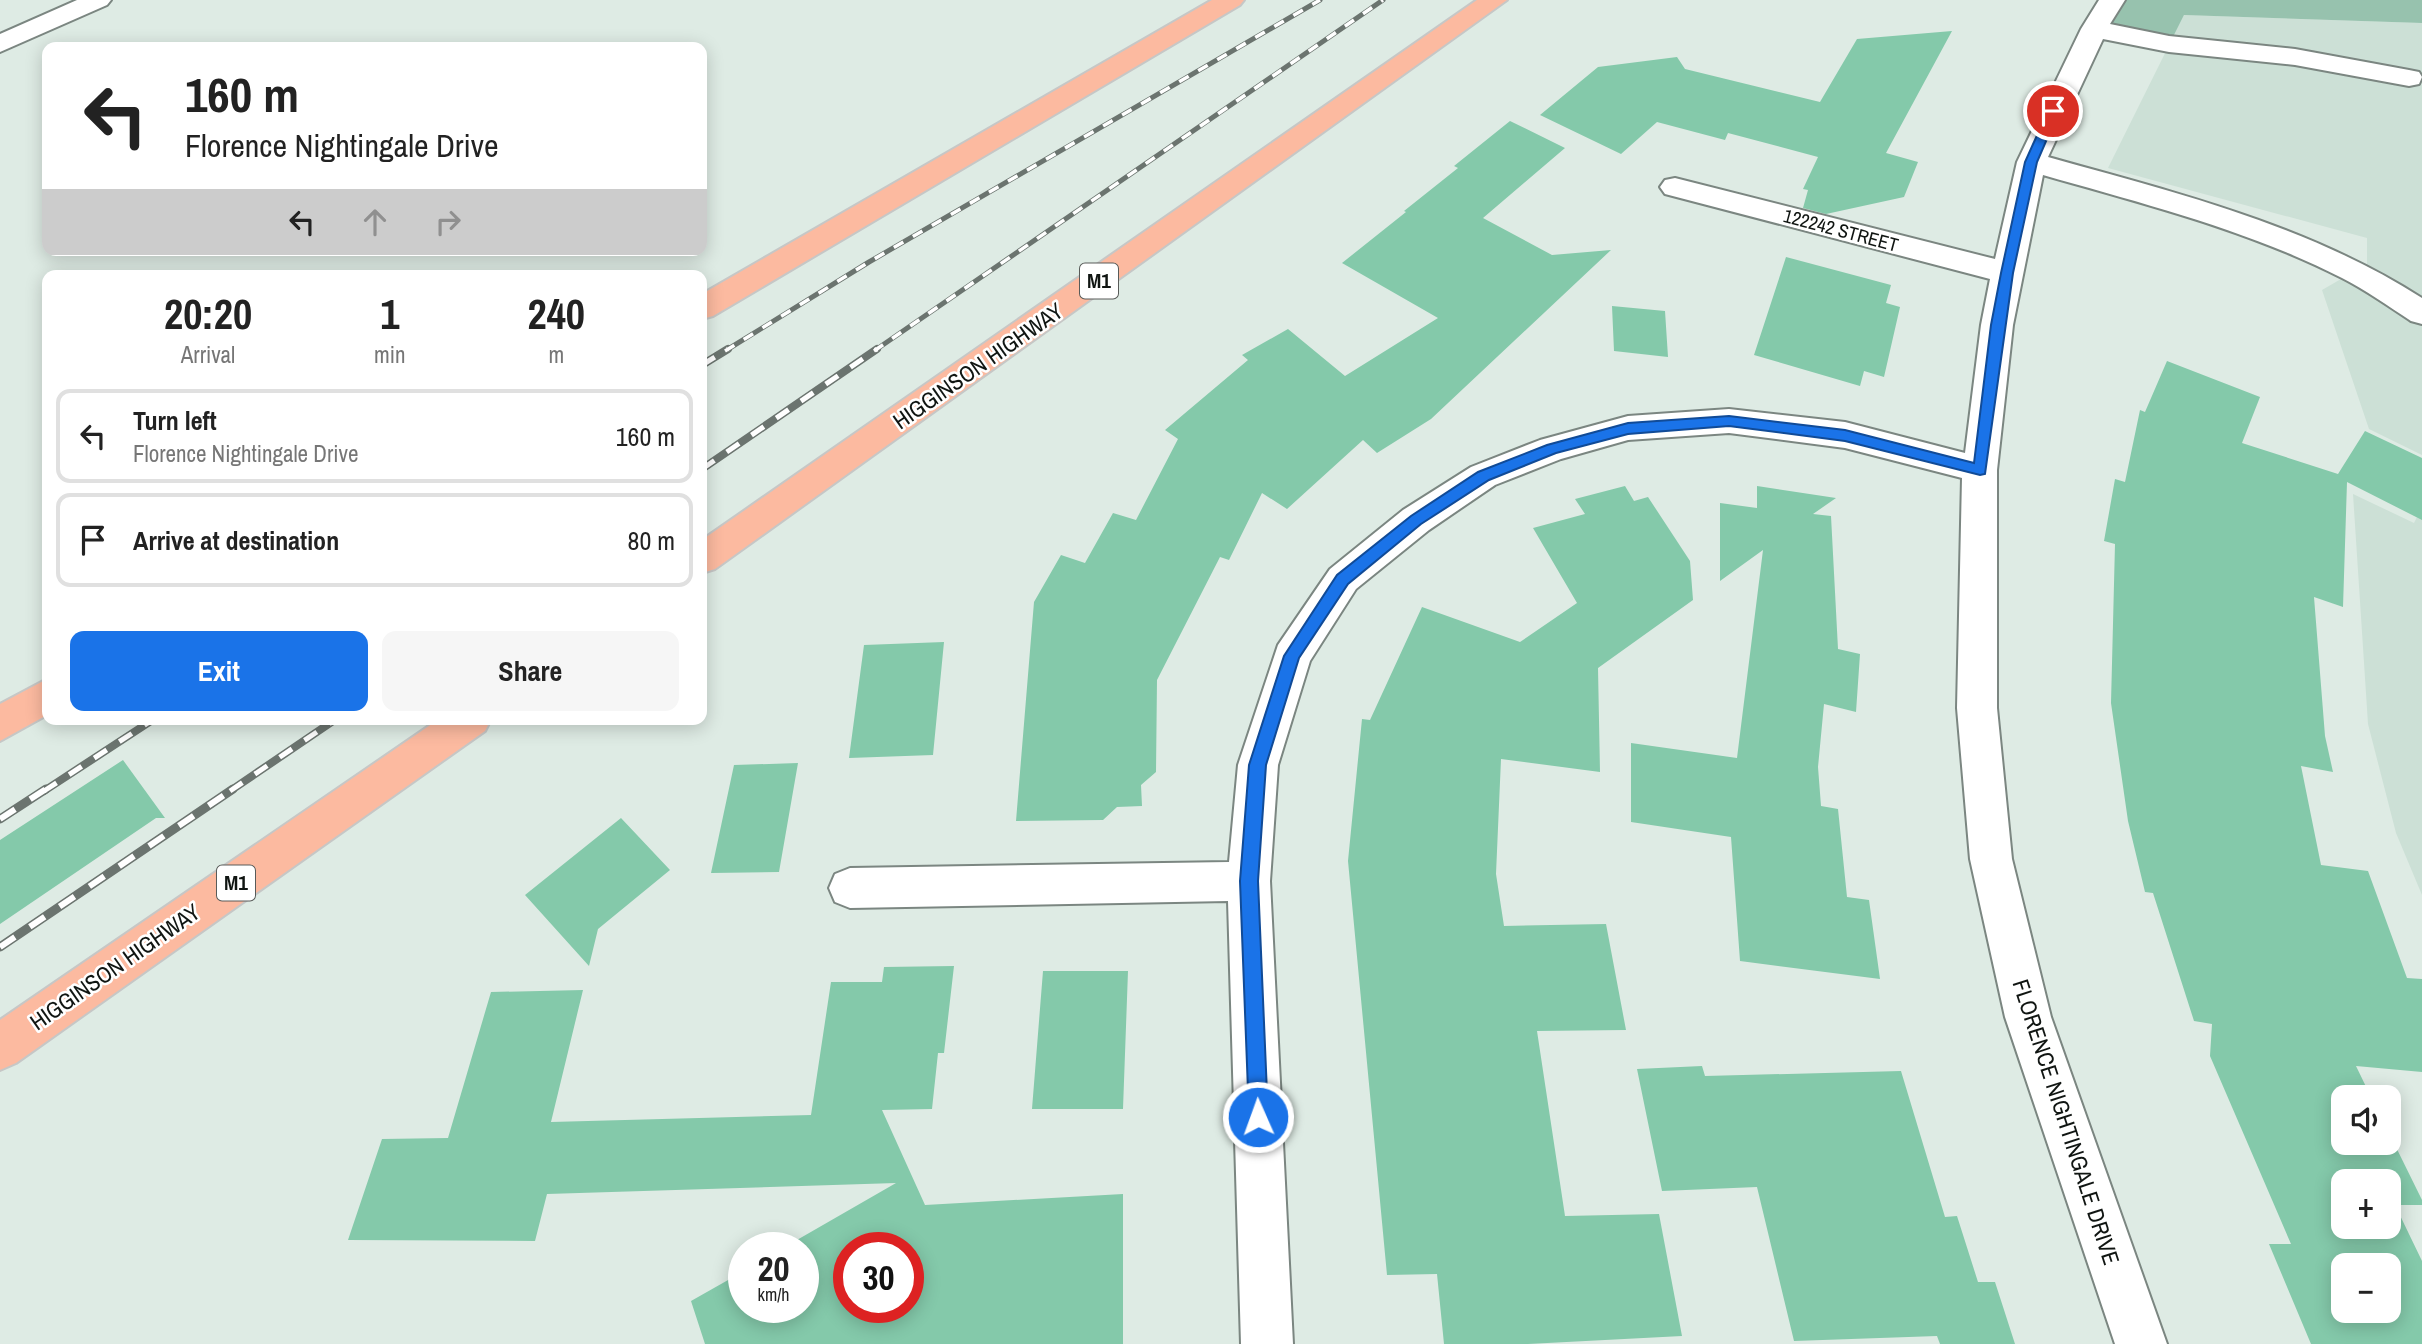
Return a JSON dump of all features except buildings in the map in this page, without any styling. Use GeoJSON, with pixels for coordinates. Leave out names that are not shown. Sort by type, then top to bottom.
{"type":"FeatureCollection","features":[{"type":"Feature","properties":{"kind":"highway"},"geometry":{"type":"LineString","coordinates":[[707,305],[1231,0]]}},
{"type":"Feature","properties":{"kind":"highway","name":"HIGGINSON HIGHWAY"},"geometry":{"type":"LineString","coordinates":[[707,555],[1494,0]]}},
{"type":"Feature","properties":{"kind":"highway"},"geometry":{"type":"LineString","coordinates":[[0,724],[42,698]]}},
{"type":"Feature","properties":{"kind":"highway","name":"HIGGINSON HIGHWAY"},"geometry":{"type":"LineString","coordinates":[[0,1047],[462,725]]}},
{"type":"Feature","properties":{"kind":"street"},"geometry":{"type":"LineString","coordinates":[[0,44],[98,0]]}},
{"type":"Feature","properties":{"kind":"street"},"geometry":{"type":"LineString","coordinates":[[2103,14],[2169,44],[2295,57],[2409,78]]}},
{"type":"Feature","properties":{"kind":"street","name":"FLORENCE NIGHTINGALE DRIVE"},"geometry":{"type":"LineString","coordinates":[[2103,14],[2031,162],[1997,325],[1980,470],[1977,708],[1991,859],[2028,1017],[2141,1344]]}},
{"type":"Feature","properties":{"kind":"street"},"geometry":{"type":"LineString","coordinates":[[2031,162],[2171,202],[2316,254],[2355,271],[2422,313]]}},
{"type":"Feature","properties":{"kind":"street","name":"122242 STREET"},"geometry":{"type":"LineString","coordinates":[[1675,187],[2007,273]]}},
{"type":"Feature","properties":{"kind":"street"},"geometry":{"type":"LineString","coordinates":[[1267,1344],[1249,881],[1258,765],[1292,656],[1343,579],[1416,520],[1483,476],[1552,449],[1628,428],[1729,421],[1845,435],[1980,470]]}},
{"type":"Feature","properties":{"kind":"street"},"geometry":{"type":"LineString","coordinates":[[850,888],[1249,881]]}},
{"type":"Feature","properties":{"kind":"shaded area"},"geometry":{"type":"Polygon","coordinates":[[[2184,15],[2422,23],[2422,455],[2369,429],[2322,290],[2367,264],[2367,238],[2108,168],[2184,15]]]}},
{"type":"Feature","properties":{"kind":"shaded area"},"geometry":{"type":"Polygon","coordinates":[[[2353,494],[2414,523],[2422,507],[2422,895],[2396,833],[2368,724],[2353,494]]]}},
{"type":"Feature","properties":{"kind":"green space"},"geometry":{"type":"Polygon","coordinates":[[[2111,0],[2422,0],[2422,23],[2184,15],[2170,43],[2093,29],[2111,0]]]}},
{"type":"Feature","properties":{"kind":"railway"},"geometry":{"type":"LineString","coordinates":[[725,351],[869,262],[1320,0]]}},
{"type":"Feature","properties":{"kind":"railway"},"geometry":{"type":"LineString","coordinates":[[874,351],[1383,0]]}},
{"type":"Feature","properties":{"kind":"railway"},"geometry":{"type":"LineString","coordinates":[[707,362],[728,349]]}},
{"type":"Feature","properties":{"kind":"railway"},"geometry":{"type":"LineString","coordinates":[[707,466],[877,349]]}},
{"type":"Feature","properties":{"kind":"railway"},"geometry":{"type":"LineString","coordinates":[[44,791],[145,725]]}},
{"type":"Feature","properties":{"kind":"railway"},"geometry":{"type":"LineString","coordinates":[[230,791],[327,725]]}},
{"type":"Feature","properties":{"kind":"railway"},"geometry":{"type":"LineString","coordinates":[[0,819],[46,789]]}},
{"type":"Feature","properties":{"kind":"railway"},"geometry":{"type":"LineString","coordinates":[[0,947],[233,789]]}},
{"type":"Feature","properties":{"kind":"route"},"geometry":{"type":"LineString","coordinates":[[1258,1117],[1249,881],[1258,765],[1292,656],[1343,579],[1416,520],[1483,476],[1552,449],[1628,428],[1729,421],[1845,435],[1980,470],[1997,325],[2007,273],[2031,162],[2053,111]]}}]}
